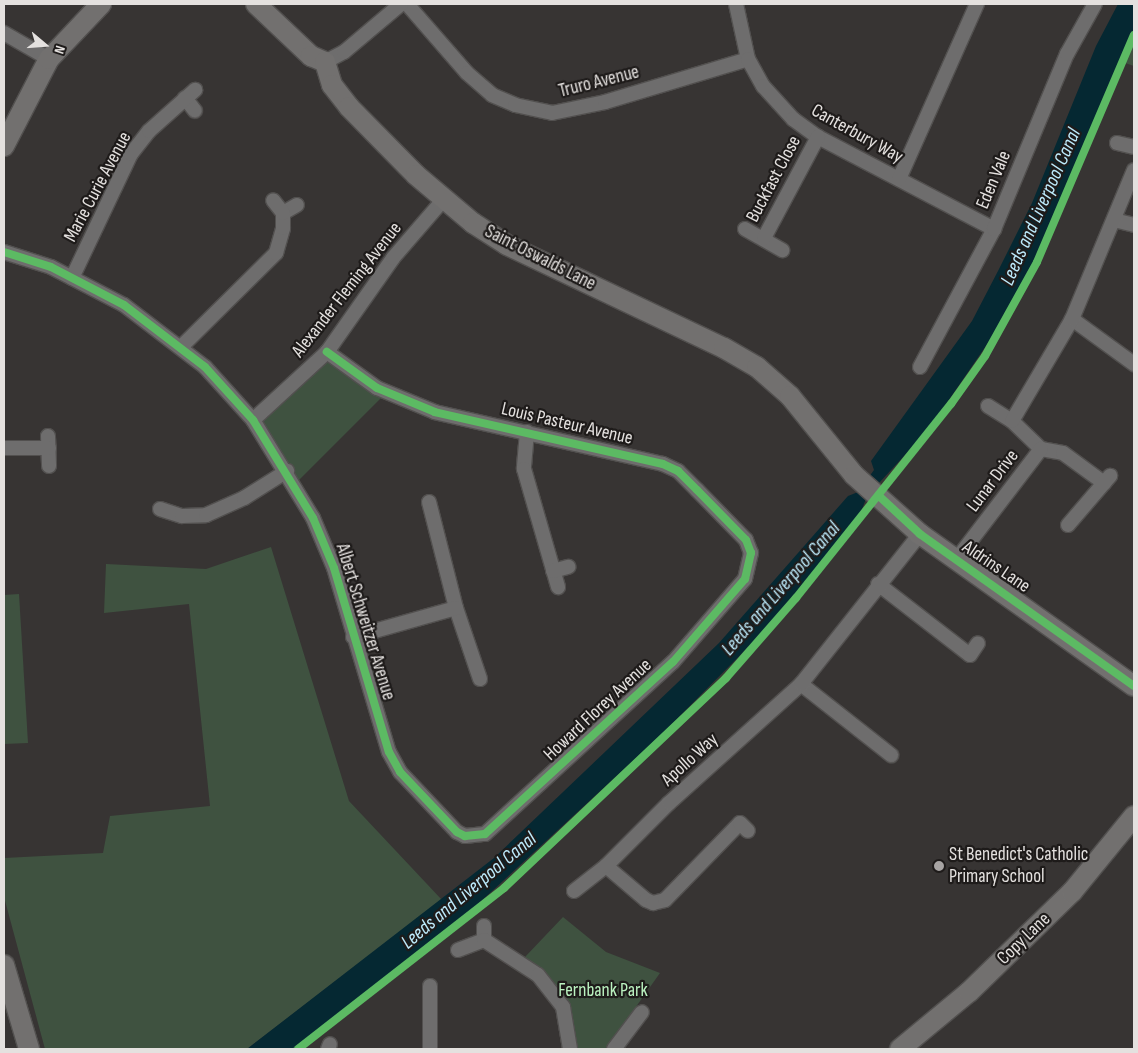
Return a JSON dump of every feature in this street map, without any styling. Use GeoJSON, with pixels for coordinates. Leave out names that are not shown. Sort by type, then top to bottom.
{"type":"FeatureCollection","features":[{"type":"Feature","properties":{"kind":"street"},"geometry":{"type":"LineString","coordinates":[[4,146],[49,58],[101,4]]}},
{"type":"Feature","properties":{"kind":"street"},"geometry":{"type":"LineString","coordinates":[[256,4],[311,56],[325,62],[344,52],[401,4]]}},
{"type":"Feature","properties":{"kind":"street","name":"Truro Avenue"},"geometry":{"type":"LineString","coordinates":[[407,4],[467,73],[492,95],[515,105],[552,113],[605,102],[748,59]]}},
{"type":"Feature","properties":{"kind":"street","name":"Canterbury Way"},"geometry":{"type":"LineString","coordinates":[[736,4],[748,59],[778,104],[818,137],[994,229]]}},
{"type":"Feature","properties":{"kind":"street"},"geometry":{"type":"LineString","coordinates":[[899,179],[977,4]]}},
{"type":"Feature","properties":{"kind":"street","name":"Eden Vale"},"geometry":{"type":"LineString","coordinates":[[920,367],[994,229],[1067,54],[1095,4]]}},
{"type":"Feature","properties":{"kind":"street"},"geometry":{"type":"LineString","coordinates":[[4,33],[49,58]]}},
{"type":"Feature","properties":{"kind":"street","name":"Saint Oswalds Lane"},"geometry":{"type":"LineString","coordinates":[[325,62],[332,85],[349,107],[444,199],[507,245],[724,348],[757,367],[790,396],[854,475]]}},
{"type":"Feature","properties":{"kind":"street","name":"Marie Curie Avenue"},"geometry":{"type":"LineString","coordinates":[[72,278],[132,154],[149,131],[190,94],[195,111]]}},
{"type":"Feature","properties":{"kind":"street","name":"Buckfast Close"},"geometry":{"type":"LineString","coordinates":[[764,238],[818,137]]}},
{"type":"Feature","properties":{"kind":"street"},"geometry":{"type":"LineString","coordinates":[[1117,143],[1134,148]]}},
{"type":"Feature","properties":{"kind":"street","name":"Lunar Drive"},"geometry":{"type":"LineString","coordinates":[[1012,421],[1072,319],[1134,170]]}},
{"type":"Feature","properties":{"kind":"street","name":"Alexander Fleming Avenue"},"geometry":{"type":"LineString","coordinates":[[253,420],[327,352],[393,258],[444,199]]}},
{"type":"Feature","properties":{"kind":"street"},"geometry":{"type":"LineString","coordinates":[[181,347],[276,253],[283,228],[283,213],[273,200]]}},
{"type":"Feature","properties":{"kind":"street"},"geometry":{"type":"LineString","coordinates":[[283,213],[296,205]]}},
{"type":"Feature","properties":{"kind":"street"},"geometry":{"type":"LineString","coordinates":[[1114,220],[1134,225]]}},
{"type":"Feature","properties":{"kind":"street","name":"Buckfast Close"},"geometry":{"type":"LineString","coordinates":[[745,229],[764,238],[782,250]]}},
{"type":"Feature","properties":{"kind":"street","name":"Albert Schweitzer Avenue"},"geometry":{"type":"LineString","coordinates":[[4,252],[72,278],[124,305],[205,367],[253,420],[287,471],[313,518],[334,568],[353,637],[389,752],[400,772],[456,832]]}},
{"type":"Feature","properties":{"kind":"street"},"geometry":{"type":"LineString","coordinates":[[1072,319],[1134,364]]}},
{"type":"Feature","properties":{"kind":"street","name":"Louis Pasteur Avenue"},"geometry":{"type":"LineString","coordinates":[[327,352],[377,388],[435,412],[634,456],[678,472],[746,540],[751,553],[745,579]]}},
{"type":"Feature","properties":{"kind":"street","name":"Lunar Drive"},"geometry":{"type":"LineString","coordinates":[[988,406],[1012,421],[1041,449],[1063,452],[1107,479],[1068,525]]}},
{"type":"Feature","properties":{"kind":"street"},"geometry":{"type":"LineString","coordinates":[[527,432],[524,469],[558,587]]}},
{"type":"Feature","properties":{"kind":"street"},"geometry":{"type":"LineString","coordinates":[[4,448],[48,442],[49,466]]}},
{"type":"Feature","properties":{"kind":"street","name":"Lunar Drive"},"geometry":{"type":"LineString","coordinates":[[956,560],[1041,449]]}},
{"type":"Feature","properties":{"kind":"street"},"geometry":{"type":"LineString","coordinates":[[160,509],[182,516],[206,515],[236,503],[287,471]]}},
{"type":"Feature","properties":{"kind":"street","name":"Aldrins Lane"},"geometry":{"type":"LineString","coordinates":[[854,475],[920,534],[1030,610],[1101,664],[1133,684]]}},
{"type":"Feature","properties":{"kind":"street"},"geometry":{"type":"LineString","coordinates":[[429,502],[456,608],[480,679]]}},
{"type":"Feature","properties":{"kind":"street","name":"Apollo Way"},"geometry":{"type":"LineString","coordinates":[[574,891],[606,866],[669,803],[801,684],[878,584],[920,534]]}},
{"type":"Feature","properties":{"kind":"street"},"geometry":{"type":"LineString","coordinates":[[553,571],[568,566]]}},
{"type":"Feature","properties":{"kind":"street","name":"Howard Florey Avenue"},"geometry":{"type":"LineString","coordinates":[[456,832],[474,837],[485,834],[498,825],[673,662],[745,579]]}},
{"type":"Feature","properties":{"kind":"street"},"geometry":{"type":"LineString","coordinates":[[878,584],[970,655],[978,643]]}},
{"type":"Feature","properties":{"kind":"street"},"geometry":{"type":"LineString","coordinates":[[353,637],[456,608]]}},
{"type":"Feature","properties":{"kind":"street"},"geometry":{"type":"LineString","coordinates":[[801,684],[891,756]]}},
{"type":"Feature","properties":{"kind":"street","name":"Copy Lane"},"geometry":{"type":"LineString","coordinates":[[900,1049],[969,992],[1072,892],[1134,816]]}},
{"type":"Feature","properties":{"kind":"street"},"geometry":{"type":"LineString","coordinates":[[606,866],[646,900],[653,902],[665,900],[710,856],[740,823],[748,831]]}},
{"type":"Feature","properties":{"kind":"street"},"geometry":{"type":"LineString","coordinates":[[458,950],[484,933],[530,969],[552,990],[566,1016],[570,1049]]}},
{"type":"Feature","properties":{"kind":"street"},"geometry":{"type":"LineString","coordinates":[[4,965],[29,1049]]}},
{"type":"Feature","properties":{"kind":"street"},"geometry":{"type":"LineString","coordinates":[[430,986],[430,1049]]}},
{"type":"Feature","properties":{"kind":"street"},"geometry":{"type":"LineString","coordinates":[[614,1049],[642,1012]]}},
{"type":"Feature","properties":{"kind":"green space"},"geometry":{"type":"Polygon","coordinates":[[[1134,30],[1134,66],[1119,61],[1134,30]]]}},
{"type":"Feature","properties":{"kind":"green space"},"geometry":{"type":"Polygon","coordinates":[[[326,357],[385,394],[296,483],[256,421],[326,357]]]}},
{"type":"Feature","properties":{"kind":"green space"},"geometry":{"type":"Polygon","coordinates":[[[271,547],[349,801],[442,900],[247,1049],[45,1049],[4,897],[4,858],[103,853],[110,816],[210,806],[189,604],[104,613],[106,564],[206,569],[271,547]]]}},
{"type":"Feature","properties":{"kind":"green space"},"geometry":{"type":"Polygon","coordinates":[[[19,594],[28,743],[4,744],[4,595],[19,594]]]}},
{"type":"Feature","properties":{"kind":"green space","name":"Fernbank Park"},"geometry":{"type":"Polygon","coordinates":[[[563,917],[606,952],[660,973],[606,1049],[574,1049],[572,1016],[559,988],[525,957],[563,917]]]}},
{"type":"Feature","properties":{"kind":"water","name":"Leeds and Liverpool Canal"},"geometry":{"type":"Polygon","coordinates":[[[1118,4],[1134,4],[1134,30],[1038,255],[1007,315],[929,429],[867,496],[861,512],[774,621],[663,733],[465,916],[293,1049],[247,1049],[494,858],[719,643],[848,496],[858,492],[874,470],[871,461],[972,321],[1032,203],[1096,46],[1118,4]]]}},
{"type":"Feature","properties":{"kind":"cycle path"},"geometry":{"type":"LineString","coordinates":[[298,1049],[504,888],[726,678],[796,598],[951,404],[985,356],[1037,262],[1134,35]]}},
{"type":"Feature","properties":{"kind":"cycle path"},"geometry":{"type":"LineString","coordinates":[[4,252],[51,267],[124,305],[205,367],[253,420],[313,518],[334,568],[389,752],[400,772],[457,832],[465,836],[485,834],[673,662],[745,579],[751,553],[746,540],[678,471],[663,464],[435,412],[377,388],[327,352]]}},
{"type":"Feature","properties":{"kind":"cycle path"},"geometry":{"type":"LineString","coordinates":[[879,496],[920,534],[1134,686]]}},
{"type":"Feature","properties":{"kind":"place","name":"St Benedict's Catholic Primary School"},"geometry":{"type":"Point","coordinates":[939,866]}}]}
